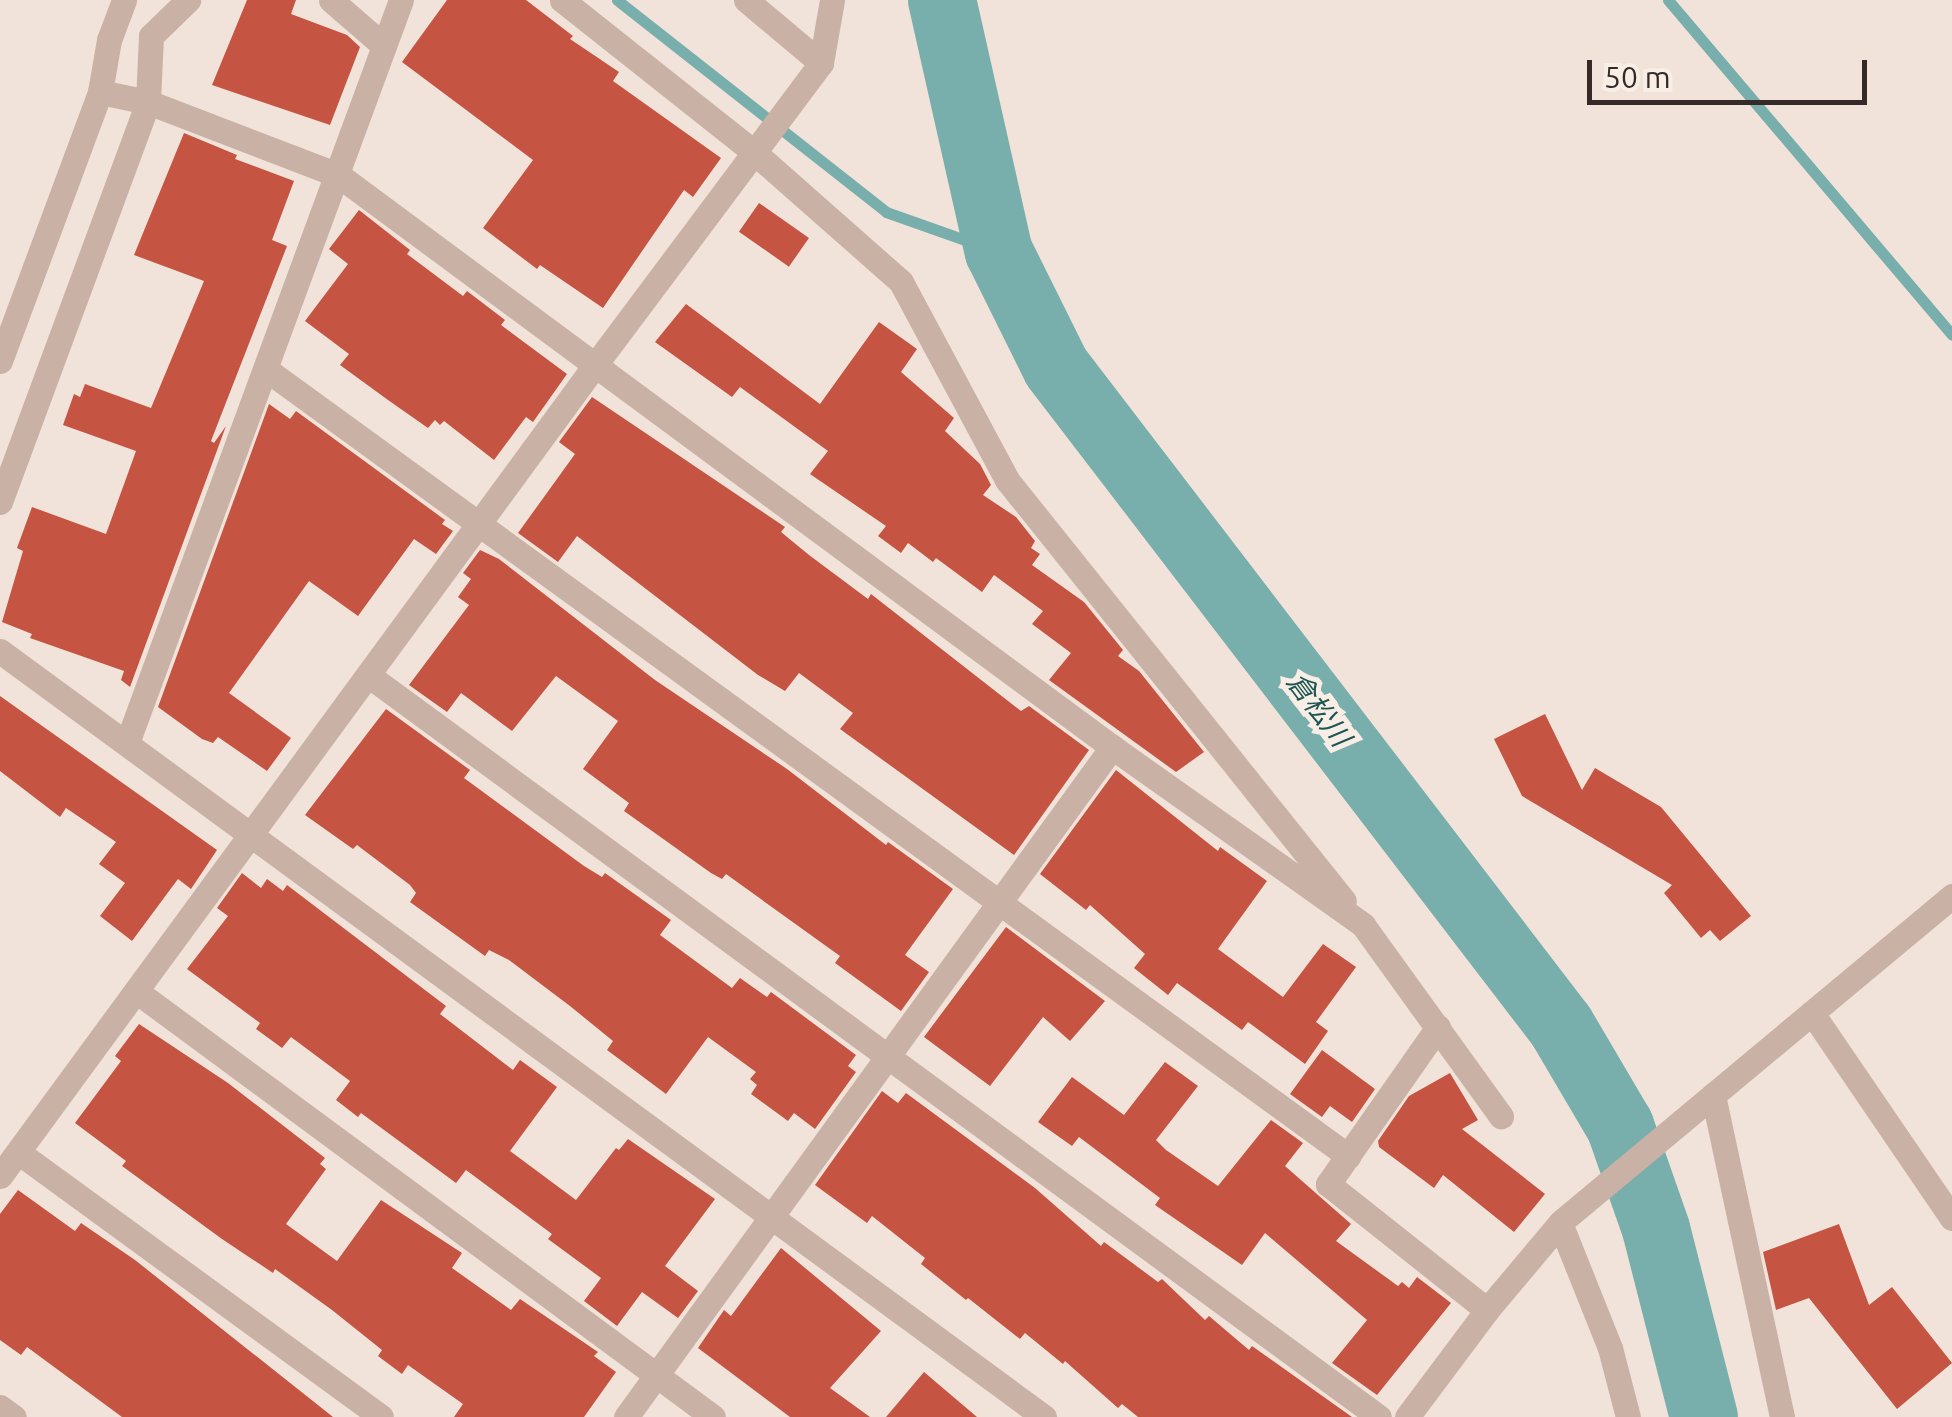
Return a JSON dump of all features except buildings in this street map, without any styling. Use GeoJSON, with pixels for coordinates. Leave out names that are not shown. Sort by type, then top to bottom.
{"type":"FeatureCollection","features":[{"type":"Feature","properties":{"kind":"street"},"geometry":{"type":"LineString","coordinates":[[0,361],[100,92],[109,40],[124,0]]}},
{"type":"Feature","properties":{"kind":"street"},"geometry":{"type":"LineString","coordinates":[[0,502],[148,102],[151,36],[188,0]]}},
{"type":"Feature","properties":{"kind":"street"},"geometry":{"type":"LineString","coordinates":[[331,0],[384,46]]}},
{"type":"Feature","properties":{"kind":"street"},"geometry":{"type":"LineString","coordinates":[[127,744],[402,0]]}},
{"type":"Feature","properties":{"kind":"street"},"geometry":{"type":"LineString","coordinates":[[562,0],[756,154],[901,282],[1007,480],[1363,925],[1502,1116]]}},
{"type":"Feature","properties":{"kind":"street"},"geometry":{"type":"LineString","coordinates":[[746,0],[822,63]]}},
{"type":"Feature","properties":{"kind":"street"},"geometry":{"type":"LineString","coordinates":[[0,1176],[822,63],[832,0]]}},
{"type":"Feature","properties":{"kind":"street"},"geometry":{"type":"LineString","coordinates":[[100,92],[148,102],[338,175],[1112,747],[1363,925]]}},
{"type":"Feature","properties":{"kind":"street"},"geometry":{"type":"LineString","coordinates":[[268,370],[1348,1156]]}},
{"type":"Feature","properties":{"kind":"street"},"geometry":{"type":"LineString","coordinates":[[0,651],[1044,1417]]}},
{"type":"Feature","properties":{"kind":"street"},"geometry":{"type":"LineString","coordinates":[[368,675],[1379,1417]]}},
{"type":"Feature","properties":{"kind":"street"},"geometry":{"type":"LineString","coordinates":[[626,1417],[1112,747]]}},
{"type":"Feature","properties":{"kind":"street"},"geometry":{"type":"LineString","coordinates":[[1562,1221],[1952,896]]}},
{"type":"Feature","properties":{"kind":"street"},"geometry":{"type":"LineString","coordinates":[[136,991],[714,1417]]}},
{"type":"Feature","properties":{"kind":"street"},"geometry":{"type":"LineString","coordinates":[[1812,1013],[1952,1218]]}},
{"type":"Feature","properties":{"kind":"street"},"geometry":{"type":"LineString","coordinates":[[1438,1026],[1328,1184],[1487,1310]]}},
{"type":"Feature","properties":{"kind":"street"},"geometry":{"type":"LineString","coordinates":[[1712,1096],[1782,1417]]}},
{"type":"Feature","properties":{"kind":"street"},"geometry":{"type":"LineString","coordinates":[[18,1152],[381,1417]]}},
{"type":"Feature","properties":{"kind":"street"},"geometry":{"type":"LineString","coordinates":[[1408,1417],[1487,1310],[1560,1223],[1610,1348],[1628,1417]]}},
{"type":"Feature","properties":{"kind":"street"},"geometry":{"type":"LineString","coordinates":[[0,1407],[14,1417]]}},
{"type":"Feature","properties":{"kind":"waterway"},"geometry":{"type":"LineString","coordinates":[[617,0],[886,212],[999,252]]}},
{"type":"Feature","properties":{"kind":"waterway","name":"倉松川"},"geometry":{"type":"LineString","coordinates":[[942,0],[999,252],[1056,367],[1561,1026],[1620,1126],[1656,1229],[1704,1417]]}},
{"type":"Feature","properties":{"kind":"waterway"},"geometry":{"type":"LineString","coordinates":[[1668,0],[1952,335]]}}]}
